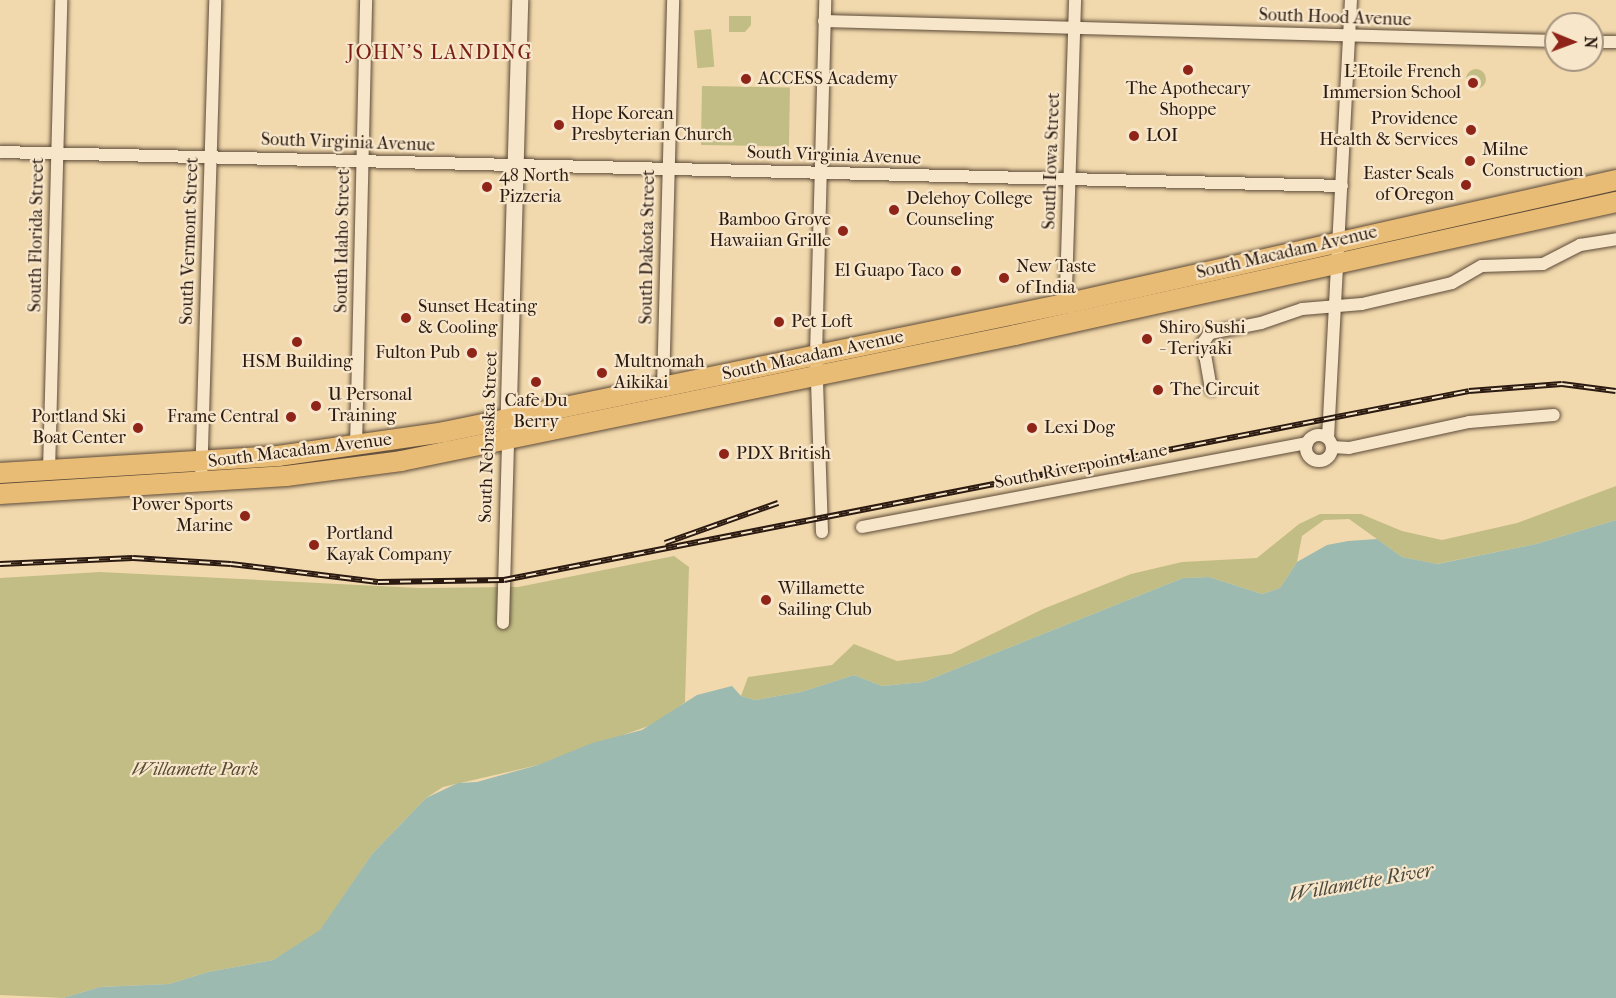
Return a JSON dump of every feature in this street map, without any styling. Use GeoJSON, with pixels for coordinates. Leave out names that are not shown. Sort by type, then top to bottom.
{"type":"FeatureCollection","features":[{"type":"Feature","properties":{"kind":"main road","name":"South Macadam Avenue"},"geometry":{"type":"LineString","coordinates":[[0,494],[201,472],[508,419],[1069,303],[1616,180]]}},
{"type":"Feature","properties":{"kind":"main road","name":"South Macadam Avenue"},"geometry":{"type":"LineString","coordinates":[[0,473],[201,472],[401,461],[1078,321],[1340,261],[1616,202]]}},
{"type":"Feature","properties":{"kind":"street","name":"South Florida Street"},"geometry":{"type":"LineString","coordinates":[[49,471],[61,0]]}},
{"type":"Feature","properties":{"kind":"street","name":"South Vermont Street"},"geometry":{"type":"LineString","coordinates":[[201,472],[215,0]]}},
{"type":"Feature","properties":{"kind":"street","name":"South Idaho Street"},"geometry":{"type":"LineString","coordinates":[[356,447],[366,0]]}},
{"type":"Feature","properties":{"kind":"street","name":"South Nebraska Street"},"geometry":{"type":"LineString","coordinates":[[503,623],[520,0]]}},
{"type":"Feature","properties":{"kind":"street","name":"South Dakota Street"},"geometry":{"type":"LineString","coordinates":[[663,388],[673,0]]}},
{"type":"Feature","properties":{"kind":"street"},"geometry":{"type":"LineString","coordinates":[[822,532],[816,355],[825,0]]}},
{"type":"Feature","properties":{"kind":"street","name":"South Iowa Street"},"geometry":{"type":"LineString","coordinates":[[1075,0],[1069,181],[1069,303],[1078,321]]}},
{"type":"Feature","properties":{"kind":"street"},"geometry":{"type":"LineString","coordinates":[[1351,0],[1330,443],[1327,458],[1316,460],[1307,454],[1307,442],[1316,435],[1330,443],[1349,448],[1469,422],[1554,415]]}},
{"type":"Feature","properties":{"kind":"street","name":"South Hood Avenue"},"geometry":{"type":"LineString","coordinates":[[825,21],[1544,41]]}},
{"type":"Feature","properties":{"kind":"street","name":"South Virginia Avenue"},"geometry":{"type":"LineString","coordinates":[[0,152],[1069,181],[1342,186]]}},
{"type":"Feature","properties":{"kind":"street"},"geometry":{"type":"LineString","coordinates":[[1211,389],[1203,347],[1207,334],[1302,309],[1336,307],[1452,283],[1482,266],[1543,264],[1580,245],[1616,239]]}},
{"type":"Feature","properties":{"kind":"street","name":"South Riverpoint Lane"},"geometry":{"type":"LineString","coordinates":[[862,527],[1307,442]]}},
{"type":"Feature","properties":{"kind":"green space"},"geometry":{"type":"Polygon","coordinates":[[[729,16],[751,16],[751,25],[745,32],[729,32],[729,16]]]}},
{"type":"Feature","properties":{"kind":"green space"},"geometry":{"type":"Polygon","coordinates":[[[711,29],[714,67],[697,68],[694,30],[711,29]]]}},
{"type":"Feature","properties":{"kind":"green space"},"geometry":{"type":"Polygon","coordinates":[[[1472,69],[1480,69],[1486,75],[1486,83],[1480,89],[1472,89],[1466,83],[1466,75],[1472,69]]]}},
{"type":"Feature","properties":{"kind":"green space"},"geometry":{"type":"Polygon","coordinates":[[[702,86],[790,88],[789,147],[701,145],[702,86]]]}},
{"type":"Feature","properties":{"kind":"green space"},"geometry":{"type":"Polygon","coordinates":[[[1616,486],[1616,520],[1536,544],[1436,564],[1402,557],[1349,519],[1324,520],[1302,536],[1297,562],[1280,588],[1262,594],[1209,577],[1183,578],[923,682],[882,686],[854,675],[801,692],[755,700],[741,696],[748,677],[832,665],[854,644],[897,661],[951,654],[1043,609],[1131,574],[1182,562],[1257,558],[1299,524],[1320,514],[1361,514],[1402,531],[1442,540],[1517,523],[1616,486]]]}},
{"type":"Feature","properties":{"kind":"green space","name":"Willamette Park"},"geometry":{"type":"Polygon","coordinates":[[[674,556],[689,567],[685,702],[660,722],[538,765],[443,787],[426,798],[372,854],[320,931],[273,960],[208,972],[169,984],[100,987],[63,998],[0,995],[0,578],[100,572],[419,588],[518,587],[674,556]]]}},
{"type":"Feature","properties":{"kind":"water","name":"Willamette River"},"geometry":{"type":"Polygon","coordinates":[[[1616,520],[1616,998],[63,998],[100,987],[169,984],[208,972],[273,960],[320,930],[372,854],[426,798],[458,783],[477,782],[538,765],[592,743],[642,730],[697,695],[732,686],[741,696],[755,700],[801,692],[854,675],[882,686],[923,682],[1183,578],[1209,577],[1262,594],[1280,588],[1297,562],[1327,545],[1377,539],[1402,557],[1437,564],[1536,544],[1616,520]]]}},
{"type":"Feature","properties":{"kind":"railway"},"geometry":{"type":"LineString","coordinates":[[0,564],[133,558],[231,564],[378,582],[504,580],[1469,391],[1562,384],[1616,391]]}},
{"type":"Feature","properties":{"kind":"railway"},"geometry":{"type":"LineString","coordinates":[[665,543],[778,503]]}},
{"type":"Feature","properties":{"kind":"place","name":"The Apothecary Shoppe"},"geometry":{"type":"Point","coordinates":[1188,70]}},
{"type":"Feature","properties":{"kind":"place","name":"ACCESS Academy"},"geometry":{"type":"Point","coordinates":[746,79]}},
{"type":"Feature","properties":{"kind":"place","name":"L'Etoile French Immersion School"},"geometry":{"type":"Point","coordinates":[1473,83]}},
{"type":"Feature","properties":{"kind":"place","name":"Hope Korean Presbyterian Church"},"geometry":{"type":"Point","coordinates":[559,125]}},
{"type":"Feature","properties":{"kind":"place","name":"Providence Health & Services"},"geometry":{"type":"Point","coordinates":[1471,130]}},
{"type":"Feature","properties":{"kind":"place","name":"LOI"},"geometry":{"type":"Point","coordinates":[1134,136]}},
{"type":"Feature","properties":{"kind":"place","name":"Milne Construction"},"geometry":{"type":"Point","coordinates":[1470,161]}},
{"type":"Feature","properties":{"kind":"place","name":"Easter Seals of Oregon"},"geometry":{"type":"Point","coordinates":[1466,185]}},
{"type":"Feature","properties":{"kind":"place","name":"48 North Pizzeria"},"geometry":{"type":"Point","coordinates":[487,187]}},
{"type":"Feature","properties":{"kind":"place","name":"Delehoy College Counseling"},"geometry":{"type":"Point","coordinates":[894,210]}},
{"type":"Feature","properties":{"kind":"place","name":"Bamboo Grove Hawaiian Grille"},"geometry":{"type":"Point","coordinates":[843,231]}},
{"type":"Feature","properties":{"kind":"place","name":"El Guapo Taco"},"geometry":{"type":"Point","coordinates":[956,271]}},
{"type":"Feature","properties":{"kind":"place","name":"New Taste of India"},"geometry":{"type":"Point","coordinates":[1004,278]}},
{"type":"Feature","properties":{"kind":"place","name":"Sunset Heating & Cooling"},"geometry":{"type":"Point","coordinates":[406,318]}},
{"type":"Feature","properties":{"kind":"place","name":"Pet Loft"},"geometry":{"type":"Point","coordinates":[779,322]}},
{"type":"Feature","properties":{"kind":"place","name":"Shiro Sushi - Teriyaki"},"geometry":{"type":"Point","coordinates":[1147,339]}},
{"type":"Feature","properties":{"kind":"place","name":"HSM Building"},"geometry":{"type":"Point","coordinates":[297,342]}},
{"type":"Feature","properties":{"kind":"place","name":"Fulton Pub"},"geometry":{"type":"Point","coordinates":[472,353]}},
{"type":"Feature","properties":{"kind":"place","name":"Multnomah Aikikai"},"geometry":{"type":"Point","coordinates":[602,373]}},
{"type":"Feature","properties":{"kind":"place","name":"Cafe Du Berry"},"geometry":{"type":"Point","coordinates":[536,382]}},
{"type":"Feature","properties":{"kind":"place","name":"The Circuit"},"geometry":{"type":"Point","coordinates":[1158,390]}},
{"type":"Feature","properties":{"kind":"place","name":"U Personal Training"},"geometry":{"type":"Point","coordinates":[316,406]}},
{"type":"Feature","properties":{"kind":"place","name":"Frame Central"},"geometry":{"type":"Point","coordinates":[291,417]}},
{"type":"Feature","properties":{"kind":"place","name":"Portland Ski Boat Center"},"geometry":{"type":"Point","coordinates":[138,428]}},
{"type":"Feature","properties":{"kind":"place","name":"Lexi Dog"},"geometry":{"type":"Point","coordinates":[1032,428]}},
{"type":"Feature","properties":{"kind":"place","name":"PDX British"},"geometry":{"type":"Point","coordinates":[724,454]}},
{"type":"Feature","properties":{"kind":"place","name":"Power Sports Marine"},"geometry":{"type":"Point","coordinates":[245,516]}},
{"type":"Feature","properties":{"kind":"place","name":"Portland Kayak Company"},"geometry":{"type":"Point","coordinates":[314,545]}},
{"type":"Feature","properties":{"kind":"place","name":"Willamette Sailing Club"},"geometry":{"type":"Point","coordinates":[766,600]}},
{"type":"Feature","properties":{"kind":"district","name":"JOHN'S LANDING"},"geometry":{"type":"Point","coordinates":[440,52]}}]}
